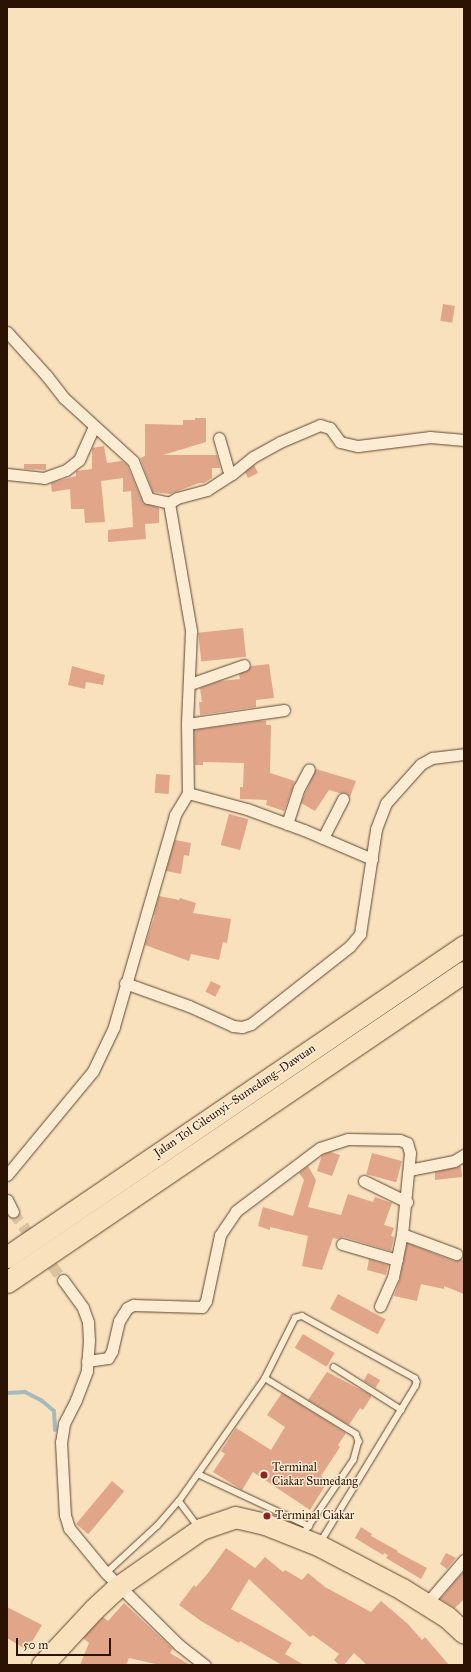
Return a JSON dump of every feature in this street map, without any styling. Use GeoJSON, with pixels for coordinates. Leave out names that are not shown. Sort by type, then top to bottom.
{"type":"FeatureCollection","features":[{"type":"Feature","properties":{"kind":"highway","name":"Jalan Tol Cileunyi–Sumedang–Dawuan"},"geometry":{"type":"LineString","coordinates":[[7,1256],[464,946]]}},
{"type":"Feature","properties":{"kind":"highway","name":"Jalan Tol Cileunyi–Sumedang–Dawuan"},"geometry":{"type":"LineString","coordinates":[[7,1282],[464,972]]}},
{"type":"Feature","properties":{"kind":"highway"},"geometry":{"type":"LineString","coordinates":[[42,1665],[94,1609],[112,1579],[200,1529],[235,1517],[309,1536],[402,1589],[447,1617],[464,1633]]}},
{"type":"Feature","properties":{"kind":"street"},"geometry":{"type":"LineString","coordinates":[[7,332],[46,375],[64,398],[134,461],[148,498],[169,503],[177,498],[207,490],[260,453],[304,430],[320,425],[330,428],[340,442],[358,446],[430,437],[464,440]]}},
{"type":"Feature","properties":{"kind":"street"},"geometry":{"type":"LineString","coordinates":[[7,474],[44,478],[66,470],[79,460],[94,426]]}},
{"type":"Feature","properties":{"kind":"street"},"geometry":{"type":"LineString","coordinates":[[219,438],[228,469],[232,474]]}},
{"type":"Feature","properties":{"kind":"street"},"geometry":{"type":"LineString","coordinates":[[7,1175],[93,1071],[114,1026],[175,815],[188,793],[187,724],[190,684],[191,631],[169,503]]}},
{"type":"Feature","properties":{"kind":"street"},"geometry":{"type":"LineString","coordinates":[[190,684],[244,665]]}},
{"type":"Feature","properties":{"kind":"street"},"geometry":{"type":"LineString","coordinates":[[187,724],[284,710]]}},
{"type":"Feature","properties":{"kind":"street"},"geometry":{"type":"LineString","coordinates":[[126,983],[188,1006],[234,1026],[242,1027],[251,1024],[350,946],[360,934],[376,829],[386,804],[412,772],[421,764],[432,758],[464,754]]}},
{"type":"Feature","properties":{"kind":"street"},"geometry":{"type":"LineString","coordinates":[[287,824],[299,788],[309,770]]}},
{"type":"Feature","properties":{"kind":"street"},"geometry":{"type":"LineString","coordinates":[[188,793],[247,809],[323,838],[372,859]]}},
{"type":"Feature","properties":{"kind":"street"},"geometry":{"type":"LineString","coordinates":[[323,838],[343,799]]}},
{"type":"Feature","properties":{"kind":"street"},"geometry":{"type":"LineString","coordinates":[[87,1362],[108,1358],[112,1351],[119,1320],[123,1311],[127,1308],[134,1305],[202,1307],[206,1301],[220,1235],[226,1223],[236,1211],[320,1148],[348,1139],[400,1140],[407,1144],[410,1153],[407,1202],[397,1260],[393,1277],[380,1306]]}},
{"type":"Feature","properties":{"kind":"street"},"geometry":{"type":"LineString","coordinates":[[409,1170],[454,1161],[464,1155]]}},
{"type":"Feature","properties":{"kind":"street"},"geometry":{"type":"LineString","coordinates":[[364,1181],[407,1202]]}},
{"type":"Feature","properties":{"kind":"street"},"geometry":{"type":"LineString","coordinates":[[7,1200],[13,1212]]}},
{"type":"Feature","properties":{"kind":"street"},"geometry":{"type":"LineString","coordinates":[[402,1234],[456,1254]]}},
{"type":"Feature","properties":{"kind":"street"},"geometry":{"type":"LineString","coordinates":[[342,1244],[397,1260]]}},
{"type":"Feature","properties":{"kind":"street"},"geometry":{"type":"LineString","coordinates":[[63,1280],[83,1308],[88,1322],[87,1371],[76,1400],[64,1424],[61,1442],[65,1515],[69,1528],[74,1537],[112,1579],[179,1645],[205,1665]]}},
{"type":"Feature","properties":{"kind":"street"},"geometry":{"type":"LineString","coordinates":[[426,1604],[464,1560]]}},
{"type":"Feature","properties":{"kind":"lane"},"geometry":{"type":"LineString","coordinates":[[112,1579],[179,1501],[198,1474],[265,1378],[295,1318],[306,1316],[415,1378],[416,1386],[402,1410],[309,1536]]}},
{"type":"Feature","properties":{"kind":"lane"},"geometry":{"type":"LineString","coordinates":[[334,1367],[402,1410]]}},
{"type":"Feature","properties":{"kind":"lane"},"geometry":{"type":"LineString","coordinates":[[265,1378],[356,1434],[358,1441],[354,1460],[309,1536]]}},
{"type":"Feature","properties":{"kind":"lane"},"geometry":{"type":"LineString","coordinates":[[198,1474],[309,1536]]}},
{"type":"Feature","properties":{"kind":"lane"},"geometry":{"type":"LineString","coordinates":[[179,1501],[200,1529]]}},
{"type":"Feature","properties":{"kind":"building"},"geometry":{"type":"Polygon","coordinates":[[[443,304],[455,306],[452,323],[440,321],[443,304]]]}},
{"type":"Feature","properties":{"kind":"building"},"geometry":{"type":"Polygon","coordinates":[[[195,418],[206,418],[206,442],[163,455],[217,455],[220,468],[212,468],[212,478],[204,483],[199,483],[170,494],[153,492],[140,458],[145,456],[145,424],[183,425],[183,420],[195,420],[195,418]]]}},
{"type":"Feature","properties":{"kind":"building"},"geometry":{"type":"Polygon","coordinates":[[[104,446],[107,463],[122,461],[127,465],[143,503],[159,508],[159,523],[145,524],[146,539],[108,542],[108,530],[133,527],[131,491],[123,492],[123,478],[101,481],[105,522],[85,523],[84,509],[71,509],[70,489],[52,492],[51,483],[76,476],[76,471],[92,469],[92,448],[104,446]]]}},
{"type":"Feature","properties":{"kind":"building"},"geometry":{"type":"Polygon","coordinates":[[[24,464],[46,464],[46,470],[24,469],[24,464]]]}},
{"type":"Feature","properties":{"kind":"building"},"geometry":{"type":"Polygon","coordinates":[[[254,465],[258,473],[248,478],[245,472],[254,465]]]}},
{"type":"Feature","properties":{"kind":"building"},"geometry":{"type":"Polygon","coordinates":[[[243,628],[246,657],[201,662],[198,633],[243,628]]]}},
{"type":"Feature","properties":{"kind":"building"},"geometry":{"type":"Polygon","coordinates":[[[269,664],[274,698],[256,700],[256,707],[200,715],[199,702],[202,702],[200,688],[220,681],[240,679],[239,674],[247,671],[251,666],[269,664]]]}},
{"type":"Feature","properties":{"kind":"building"},"geometry":{"type":"Polygon","coordinates":[[[72,666],[105,675],[103,685],[86,682],[85,689],[68,685],[72,666]]]}},
{"type":"Feature","properties":{"kind":"building"},"geometry":{"type":"Polygon","coordinates":[[[266,721],[266,725],[271,725],[270,773],[295,781],[284,811],[266,805],[267,800],[240,799],[240,787],[243,787],[244,763],[203,762],[203,765],[195,765],[194,730],[266,721]]]}},
{"type":"Feature","properties":{"kind":"building"},"geometry":{"type":"Polygon","coordinates":[[[316,769],[356,781],[350,797],[346,793],[339,793],[329,790],[315,811],[301,803],[316,769]]]}},
{"type":"Feature","properties":{"kind":"building"},"geometry":{"type":"Polygon","coordinates":[[[156,774],[170,775],[169,794],[155,793],[156,774]]]}},
{"type":"Feature","properties":{"kind":"building"},"geometry":{"type":"Polygon","coordinates":[[[229,814],[248,819],[240,850],[221,845],[229,814]]]}},
{"type":"Feature","properties":{"kind":"building"},"geometry":{"type":"Polygon","coordinates":[[[175,840],[191,843],[189,856],[184,855],[181,874],[166,871],[175,840]]]}},
{"type":"Feature","properties":{"kind":"building"},"geometry":{"type":"Polygon","coordinates":[[[159,896],[179,900],[180,898],[196,903],[193,913],[231,919],[227,943],[223,942],[219,960],[191,954],[189,961],[145,945],[155,915],[159,896]]]}},
{"type":"Feature","properties":{"kind":"building"},"geometry":{"type":"Polygon","coordinates":[[[211,981],[221,986],[215,997],[206,992],[211,981]]]}},
{"type":"Feature","properties":{"kind":"building"},"geometry":{"type":"Polygon","coordinates":[[[330,1152],[340,1155],[332,1176],[317,1171],[322,1155],[330,1152]]]}},
{"type":"Feature","properties":{"kind":"building"},"geometry":{"type":"Polygon","coordinates":[[[372,1153],[402,1161],[396,1182],[366,1174],[372,1153]]]}},
{"type":"Feature","properties":{"kind":"building"},"geometry":{"type":"Polygon","coordinates":[[[308,1166],[316,1180],[308,1207],[341,1215],[348,1194],[373,1202],[375,1197],[392,1203],[384,1225],[394,1228],[391,1236],[394,1237],[391,1251],[344,1237],[337,1239],[333,1238],[322,1270],[302,1266],[308,1236],[270,1227],[270,1230],[258,1226],[263,1207],[293,1216],[304,1180],[299,1173],[308,1166]]]}},
{"type":"Feature","properties":{"kind":"building"},"geometry":{"type":"Polygon","coordinates":[[[461,1166],[462,1177],[435,1180],[435,1172],[461,1166]]]}},
{"type":"Feature","properties":{"kind":"building"},"geometry":{"type":"Polygon","coordinates":[[[407,1243],[454,1261],[464,1259],[464,1294],[444,1286],[444,1289],[421,1284],[417,1301],[394,1296],[400,1279],[407,1243]]]}},
{"type":"Feature","properties":{"kind":"building"},"geometry":{"type":"Polygon","coordinates":[[[369,1259],[388,1265],[386,1275],[367,1270],[369,1259]]]}},
{"type":"Feature","properties":{"kind":"building"},"geometry":{"type":"Polygon","coordinates":[[[338,1294],[386,1319],[378,1334],[330,1309],[338,1294]]]}},
{"type":"Feature","properties":{"kind":"building"},"geometry":{"type":"Polygon","coordinates":[[[303,1334],[335,1353],[326,1367],[295,1348],[303,1334]]]}},
{"type":"Feature","properties":{"kind":"building"},"geometry":{"type":"Polygon","coordinates":[[[327,1372],[371,1395],[363,1410],[360,1408],[349,1425],[308,1400],[327,1372]]]}},
{"type":"Feature","properties":{"kind":"building"},"geometry":{"type":"Polygon","coordinates":[[[368,1373],[380,1380],[376,1388],[364,1381],[368,1373]]]}},
{"type":"Feature","properties":{"kind":"building"},"geometry":{"type":"Polygon","coordinates":[[[282,1393],[346,1433],[338,1445],[340,1447],[321,1476],[328,1481],[310,1510],[253,1472],[242,1490],[213,1472],[225,1454],[221,1451],[236,1428],[271,1450],[285,1427],[267,1415],[282,1393]]]}},
{"type":"Feature","properties":{"kind":"building"},"geometry":{"type":"Polygon","coordinates":[[[112,1481],[124,1491],[88,1534],[76,1524],[112,1481]]]}},
{"type":"Feature","properties":{"kind":"building"},"geometry":{"type":"Polygon","coordinates":[[[361,1527],[372,1534],[371,1536],[427,1568],[421,1579],[386,1558],[388,1555],[384,1553],[383,1555],[355,1538],[361,1527]]]}},
{"type":"Feature","properties":{"kind":"building"},"geometry":{"type":"Polygon","coordinates":[[[226,1548],[255,1568],[265,1557],[283,1572],[285,1570],[302,1580],[308,1573],[325,1587],[371,1612],[381,1601],[408,1624],[422,1640],[425,1637],[449,1665],[367,1665],[354,1653],[344,1665],[339,1665],[334,1660],[339,1654],[313,1635],[310,1637],[249,1579],[231,1609],[292,1643],[285,1654],[304,1665],[282,1665],[240,1641],[239,1643],[201,1621],[179,1605],[194,1585],[196,1587],[208,1573],[226,1548]]]}},
{"type":"Feature","properties":{"kind":"building"},"geometry":{"type":"Polygon","coordinates":[[[446,1553],[456,1558],[447,1569],[440,1564],[446,1553]]]}},
{"type":"Feature","properties":{"kind":"building"},"geometry":{"type":"Polygon","coordinates":[[[464,1571],[464,1599],[455,1608],[440,1599],[464,1571]]]}},
{"type":"Feature","properties":{"kind":"building"},"geometry":{"type":"Polygon","coordinates":[[[124,1603],[173,1649],[170,1653],[190,1665],[160,1665],[129,1658],[126,1665],[80,1665],[89,1643],[83,1638],[103,1617],[108,1621],[124,1603]]]}},
{"type":"Feature","properties":{"kind":"building"},"geometry":{"type":"Polygon","coordinates":[[[7,1607],[42,1625],[27,1650],[7,1638],[7,1607]]]}},
{"type":"Feature","properties":{"kind":"waterway"},"geometry":{"type":"LineString","coordinates":[[7,1393],[25,1392],[41,1400],[54,1411],[55,1430]]}},
{"type":"Feature","properties":{"kind":"tunnel"},"geometry":{"type":"LineString","coordinates":[[13,1212],[63,1280]]}},
{"type":"Feature","properties":{"kind":"place","name":"Terminal Ciakar Sumedang"},"geometry":{"type":"Point","coordinates":[264,1475]}},
{"type":"Feature","properties":{"kind":"place","name":"Terminal Ciakar"},"geometry":{"type":"Point","coordinates":[267,1516]}}]}
